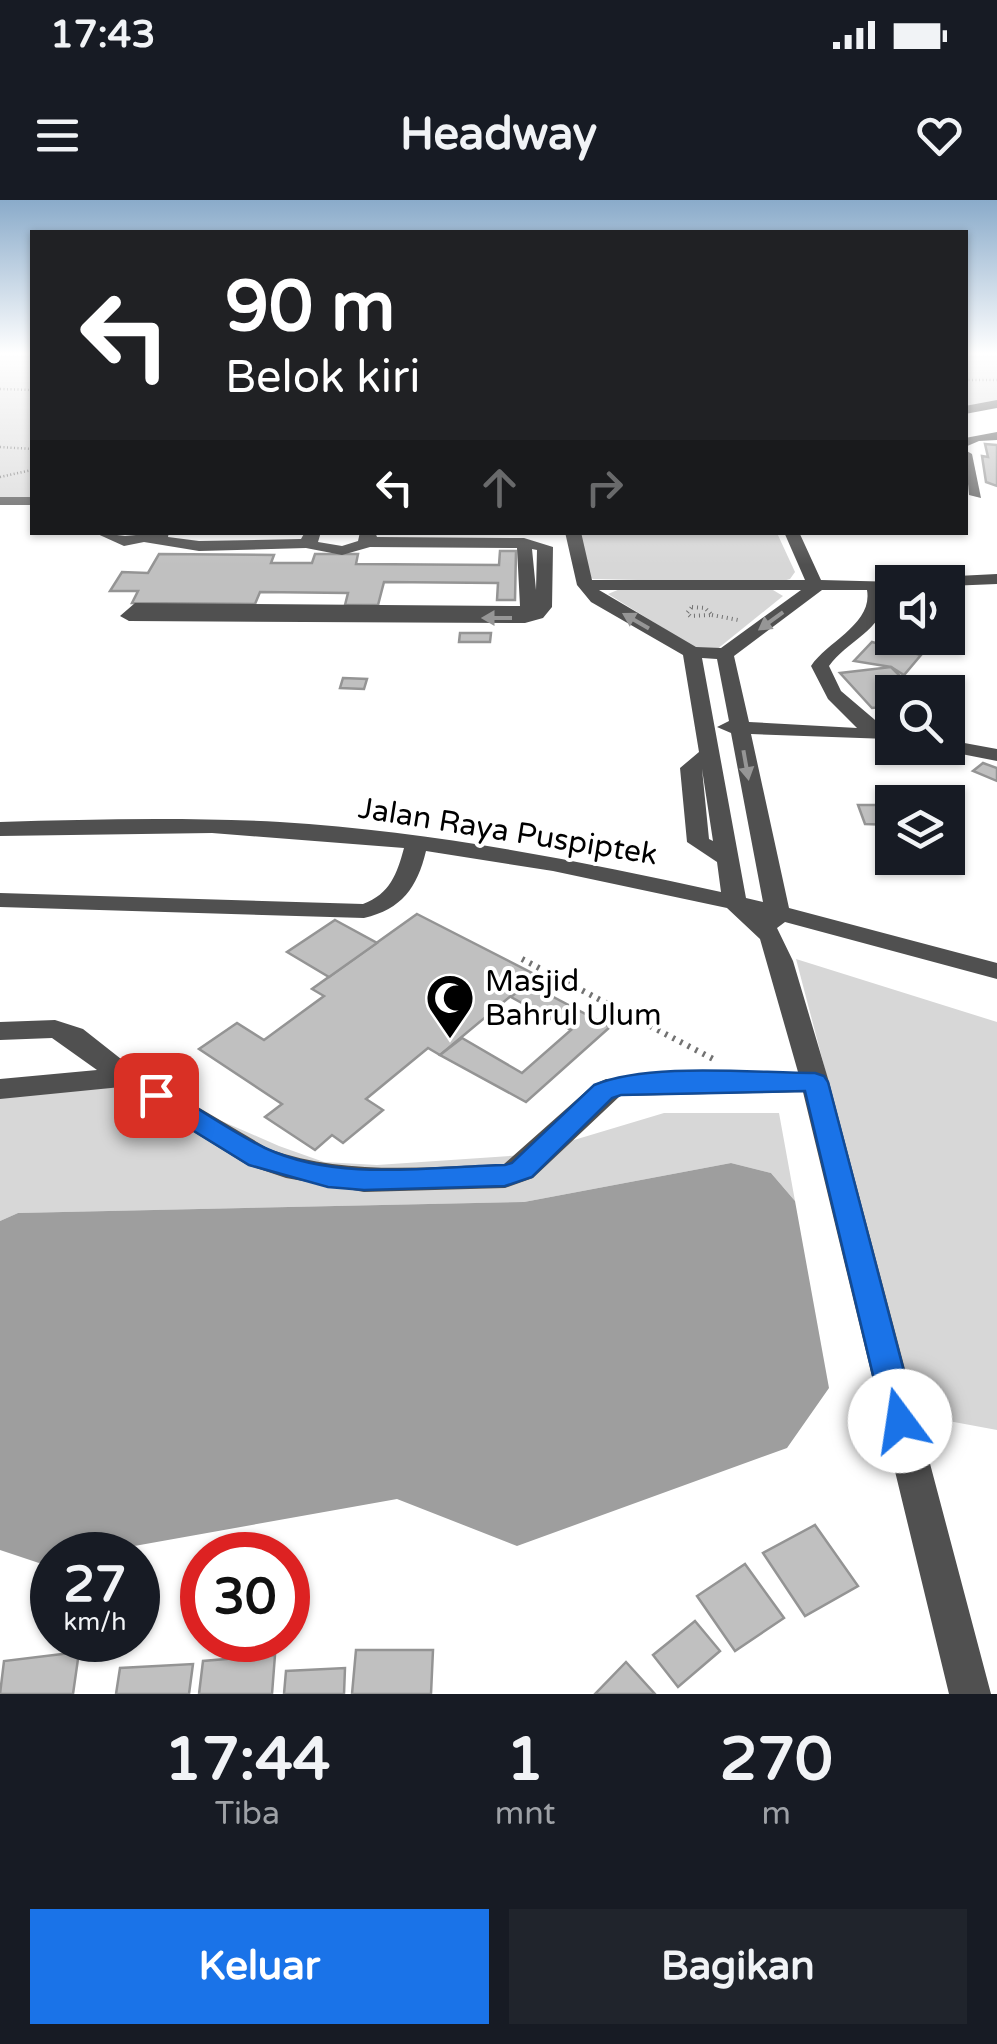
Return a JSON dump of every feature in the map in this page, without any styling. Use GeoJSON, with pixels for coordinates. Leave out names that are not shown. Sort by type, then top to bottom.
{"type":"FeatureCollection","features":[{"type":"Feature","properties":{"kind":"street"},"geometry":{"type":"LineString","coordinates":[[968,429],[994,431]]}},
{"type":"Feature","properties":{"kind":"street"},"geometry":{"type":"LineString","coordinates":[[968,441],[994,431]]}},
{"type":"Feature","properties":{"kind":"street"},"geometry":{"type":"LineString","coordinates":[[971,494],[997,496]]}},
{"type":"Feature","properties":{"kind":"street"},"geometry":{"type":"LineString","coordinates":[[0,501],[30,501]]}},
{"type":"Feature","properties":{"kind":"street"},"geometry":{"type":"LineString","coordinates":[[0,510],[30,511]]}},
{"type":"Feature","properties":{"kind":"street"},"geometry":{"type":"LineString","coordinates":[[107,535],[118,540],[147,538],[199,546],[312,538],[340,550],[368,537],[395,543],[395,555],[482,556],[483,543],[524,543],[545,548],[537,614],[524,618],[175,613]]}},
{"type":"Feature","properties":{"kind":"street"},"geometry":{"type":"LineString","coordinates":[[147,538],[157,535]]}},
{"type":"Feature","properties":{"kind":"street"},"geometry":{"type":"LineString","coordinates":[[574,535],[585,585],[597,598],[692,652],[725,654],[816,587]]}},
{"type":"Feature","properties":{"kind":"street"},"geometry":{"type":"LineString","coordinates":[[792,535],[816,587]]}},
{"type":"Feature","properties":{"kind":"street"},"geometry":{"type":"LineString","coordinates":[[965,581],[997,580]]}},
{"type":"Feature","properties":{"kind":"street"},"geometry":{"type":"LineString","coordinates":[[585,585],[875,585]]}},
{"type":"Feature","properties":{"kind":"street"},"geometry":{"type":"LineString","coordinates":[[875,615],[834,646],[820,666],[822,680],[834,694],[875,728]]}},
{"type":"Feature","properties":{"kind":"street"},"geometry":{"type":"LineString","coordinates":[[692,652],[709,755],[690,768],[698,842],[726,858],[735,902],[774,923],[997,971]]}},
{"type":"Feature","properties":{"kind":"street"},"geometry":{"type":"LineString","coordinates":[[725,654],[774,923],[970,1694]]}},
{"type":"Feature","properties":{"kind":"street"},"geometry":{"type":"LineString","coordinates":[[706,726],[875,735]]}},
{"type":"Feature","properties":{"kind":"street"},"geometry":{"type":"LineString","coordinates":[[965,749],[997,755]]}},
{"type":"Feature","properties":{"kind":"street","name":"Jalan Raya Puspiptek"},"geometry":{"type":"LineString","coordinates":[[0,828],[120,825],[280,829],[417,843],[586,870],[735,902]]}},
{"type":"Feature","properties":{"kind":"street"},"geometry":{"type":"LineString","coordinates":[[0,900],[364,911],[391,901],[405,886],[417,843]]}},
{"type":"Feature","properties":{"kind":"street"},"geometry":{"type":"LineString","coordinates":[[0,1031],[32,1028],[64,1032],[126,1076],[258,1157],[328,1177],[364,1180],[505,1176],[533,1162],[590,1104],[616,1086],[815,1082]]}},
{"type":"Feature","properties":{"kind":"street"},"geometry":{"type":"LineString","coordinates":[[0,1089],[126,1076]]}},
{"type":"Feature","properties":{"kind":"path"},"geometry":{"type":"LineString","coordinates":[[0,447],[30,450]]}},
{"type":"Feature","properties":{"kind":"path"},"geometry":{"type":"LineString","coordinates":[[0,476],[30,470]]}},
{"type":"Feature","properties":{"kind":"path"},"geometry":{"type":"LineString","coordinates":[[522,960],[699,1050],[742,1082]]}},
{"type":"Feature","properties":{"kind":"shaded area"},"geometry":{"type":"Polygon","coordinates":[[[0,425],[30,425],[30,501],[0,501],[0,425]]]}},
{"type":"Feature","properties":{"kind":"shaded area"},"geometry":{"type":"Polygon","coordinates":[[[581,535],[778,535],[795,572],[790,579],[776,583],[593,579],[585,574],[581,535]]]}},
{"type":"Feature","properties":{"kind":"shaded area"},"geometry":{"type":"Polygon","coordinates":[[[620,589],[773,590],[783,596],[716,650],[697,649],[608,594],[620,589]]]}},
{"type":"Feature","properties":{"kind":"shaded area"},"geometry":{"type":"Polygon","coordinates":[[[796,959],[997,1022],[997,1430],[900,1412],[844,1142],[796,959]]]}},
{"type":"Feature","properties":{"kind":"shaded area"},"geometry":{"type":"Polygon","coordinates":[[[116,1075],[324,1162],[377,1165],[524,1155],[664,1113],[779,1113],[795,1201],[771,1173],[731,1163],[524,1202],[18,1213],[0,1221],[0,1086],[116,1075]]]}},
{"type":"Feature","properties":{"kind":"shaded area"},"geometry":{"type":"Polygon","coordinates":[[[731,1163],[771,1173],[795,1201],[829,1388],[787,1448],[517,1546],[397,1499],[213,1532],[180,1532],[180,1538],[160,1541],[160,1532],[30,1532],[30,1560],[0,1550],[0,1221],[18,1213],[524,1202],[731,1163]]]}},
{"type":"Feature","properties":{"kind":"building"},"geometry":{"type":"Polygon","coordinates":[[[985,444],[997,445],[997,486],[986,482],[982,456],[988,457],[985,444]]]}},
{"type":"Feature","properties":{"kind":"building"},"geometry":{"type":"Polygon","coordinates":[[[500,551],[516,551],[515,600],[497,600],[498,583],[384,582],[378,605],[345,605],[348,593],[260,592],[255,604],[132,603],[138,591],[110,591],[122,572],[148,573],[159,554],[274,555],[271,563],[312,563],[315,554],[358,554],[356,564],[499,565],[500,551]]]}},
{"type":"Feature","properties":{"kind":"building"},"geometry":{"type":"Polygon","coordinates":[[[460,633],[491,633],[490,642],[459,642],[460,633]]]}},
{"type":"Feature","properties":{"kind":"building"},"geometry":{"type":"Polygon","coordinates":[[[872,642],[875,655],[921,655],[904,675],[891,667],[854,661],[872,642]]]}},
{"type":"Feature","properties":{"kind":"building"},"geometry":{"type":"Polygon","coordinates":[[[891,667],[899,675],[875,675],[872,708],[840,673],[891,667]]]}},
{"type":"Feature","properties":{"kind":"building"},"geometry":{"type":"Polygon","coordinates":[[[343,678],[367,679],[364,689],[340,688],[343,678]]]}},
{"type":"Feature","properties":{"kind":"building"},"geometry":{"type":"Polygon","coordinates":[[[983,763],[997,768],[997,781],[973,771],[983,763]]]}},
{"type":"Feature","properties":{"kind":"building"},"geometry":{"type":"Polygon","coordinates":[[[858,805],[875,805],[875,824],[865,824],[858,805]]]}},
{"type":"Feature","properties":{"kind":"building"},"geometry":{"type":"Polygon","coordinates":[[[417,914],[536,975],[440,1055],[428,1048],[366,1099],[383,1110],[343,1143],[332,1135],[315,1150],[265,1117],[282,1104],[199,1049],[237,1023],[264,1040],[324,996],[312,989],[417,914]]]}},
{"type":"Feature","properties":{"kind":"building"},"geometry":{"type":"Polygon","coordinates":[[[335,920],[377,943],[329,977],[287,952],[335,920]]]}},
{"type":"Feature","properties":{"kind":"building"},"geometry":{"type":"Polygon","coordinates":[[[527,983],[610,1027],[526,1102],[440,1055],[462,1038],[522,1073],[571,1030],[511,997],[527,983]]]}},
{"type":"Feature","properties":{"kind":"building"},"geometry":{"type":"Polygon","coordinates":[[[815,1525],[858,1586],[805,1616],[763,1553],[815,1525]]]}},
{"type":"Feature","properties":{"kind":"building"},"geometry":{"type":"Polygon","coordinates":[[[745,1564],[784,1618],[735,1651],[697,1596],[745,1564]]]}},
{"type":"Feature","properties":{"kind":"building"},"geometry":{"type":"Polygon","coordinates":[[[695,1621],[720,1651],[678,1687],[653,1655],[695,1621]]]}},
{"type":"Feature","properties":{"kind":"building"},"geometry":{"type":"Polygon","coordinates":[[[356,1650],[433,1650],[431,1694],[352,1694],[356,1650]]]}},
{"type":"Feature","properties":{"kind":"building"},"geometry":{"type":"Polygon","coordinates":[[[30,1658],[30,1662],[78,1662],[73,1694],[0,1694],[4,1661],[30,1658]]]}},
{"type":"Feature","properties":{"kind":"building"},"geometry":{"type":"Polygon","coordinates":[[[203,1662],[274,1662],[272,1694],[199,1694],[203,1662]]]}},
{"type":"Feature","properties":{"kind":"building"},"geometry":{"type":"Polygon","coordinates":[[[626,1662],[655,1694],[595,1694],[626,1662]]]}},
{"type":"Feature","properties":{"kind":"building"},"geometry":{"type":"Polygon","coordinates":[[[193,1664],[189,1694],[116,1694],[120,1668],[193,1664]]]}},
{"type":"Feature","properties":{"kind":"building"},"geometry":{"type":"Polygon","coordinates":[[[345,1668],[344,1694],[284,1694],[286,1671],[345,1668]]]}},
{"type":"Feature","properties":{"kind":"place","name":"Masjid Bahrul Ulum"},"geometry":{"type":"Point","coordinates":[450,1040]}},
{"type":"Feature","properties":{"kind":"route"},"geometry":{"type":"LineString","coordinates":[[156,1095],[258,1157],[328,1177],[364,1180],[505,1176],[522,1170],[603,1092],[616,1086],[815,1082],[900,1421]]}}]}
